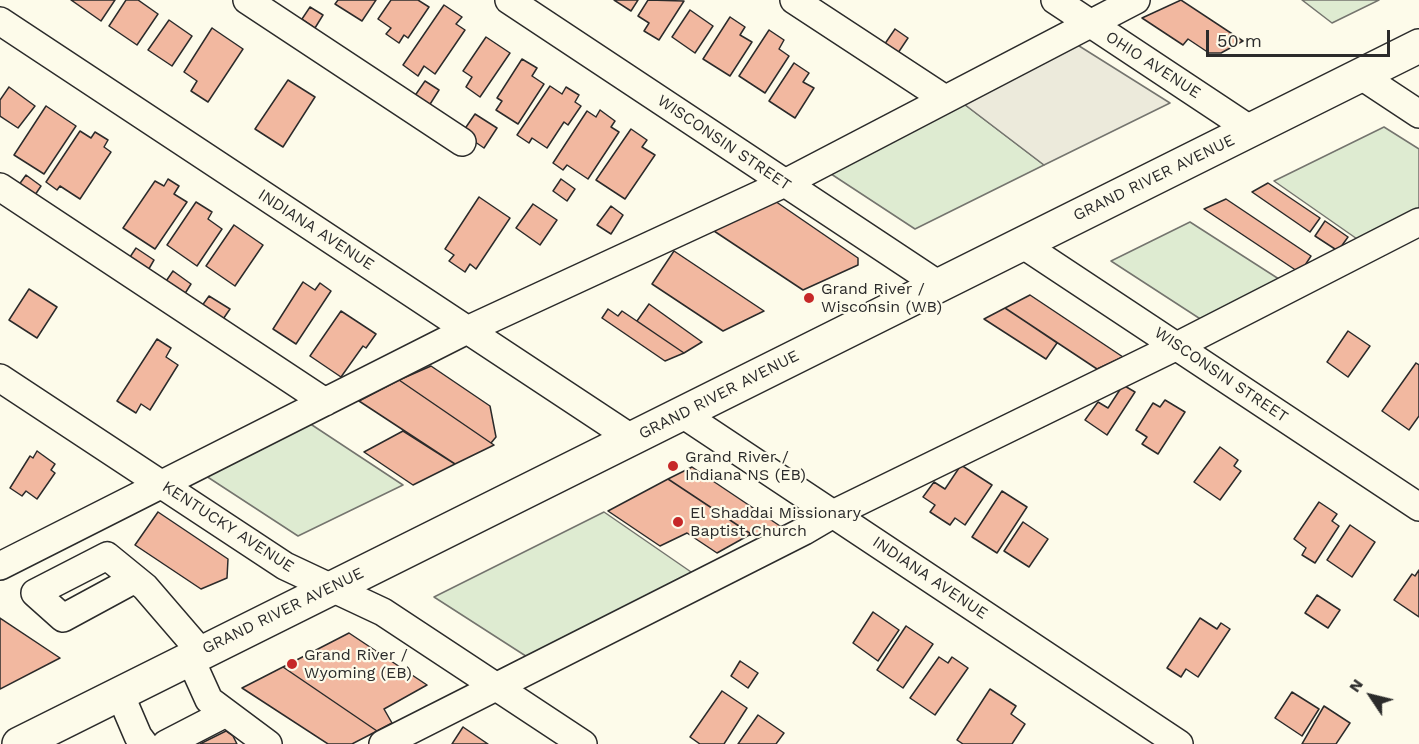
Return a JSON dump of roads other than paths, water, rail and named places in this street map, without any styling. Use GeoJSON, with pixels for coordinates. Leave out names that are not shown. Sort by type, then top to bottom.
{"type":"FeatureCollection","features":[{"type":"Feature","properties":{"kind":"main road","name":"GRAND RIVER AVENUE"},"geometry":{"type":"LineString","coordinates":[[19,744],[1419,46]]}},
{"type":"Feature","properties":{"kind":"street"},"geometry":{"type":"LineString","coordinates":[[247,0],[462,142]]}},
{"type":"Feature","properties":{"kind":"street","name":"WISCONSIN STREET"},"geometry":{"type":"LineString","coordinates":[[509,0],[939,285]]}},
{"type":"Feature","properties":{"kind":"street"},"geometry":{"type":"LineString","coordinates":[[794,0],[945,99]]}},
{"type":"Feature","properties":{"kind":"street","name":"OHIO AVENUE"},"geometry":{"type":"LineString","coordinates":[[1055,0],[1251,130]]}},
{"type":"Feature","properties":{"kind":"street"},"geometry":{"type":"LineString","coordinates":[[6,556],[161,484],[467,330],[784,183],[1136,0]]}},
{"type":"Feature","properties":{"kind":"street","name":"INDIANA AVENUE"},"geometry":{"type":"LineString","coordinates":[[0,21],[631,438]]}},
{"type":"Feature","properties":{"kind":"street"},"geometry":{"type":"LineString","coordinates":[[1360,75],[1419,114]]}},
{"type":"Feature","properties":{"kind":"street"},"geometry":{"type":"LineString","coordinates":[[0,187],[325,402]]}},
{"type":"Feature","properties":{"kind":"street"},"geometry":{"type":"LineString","coordinates":[[383,744],[804,531],[833,514],[1177,346],[1419,222]]}},
{"type":"Feature","properties":{"kind":"street","name":"WISCONSIN STREET"},"geometry":{"type":"LineString","coordinates":[[1022,244],[1419,507]]}},
{"type":"Feature","properties":{"kind":"street","name":"KENTUCKY AVENUE"},"geometry":{"type":"LineString","coordinates":[[0,378],[285,566],[383,612],[583,744]]}},
{"type":"Feature","properties":{"kind":"street","name":"INDIANA AVENUE"},"geometry":{"type":"LineString","coordinates":[[681,413],[1179,744]]}},
{"type":"Feature","properties":{"kind":"street"},"geometry":{"type":"LineString","coordinates":[[135,579],[166,610],[196,655],[209,700],[268,744]]}},
{"type":"Feature","properties":{"kind":"street"},"geometry":{"type":"LineString","coordinates":[[120,694],[138,736],[144,744]]}},
{"type":"Feature","properties":{"kind":"street"},"geometry":{"type":"LineString","coordinates":[[166,744],[226,713]]}},
{"type":"Feature","properties":{"kind":"place","name":"Grand River / Wisconsin (WB)"},"geometry":{"type":"Point","coordinates":[809,298]}},
{"type":"Feature","properties":{"kind":"place","name":"Grand River / Indiana NS (EB)"},"geometry":{"type":"Point","coordinates":[673,466]}},
{"type":"Feature","properties":{"kind":"place","name":"El Shaddai Missionary Baptist Church"},"geometry":{"type":"Point","coordinates":[678,522]}},
{"type":"Feature","properties":{"kind":"place","name":"Grand River / Wyoming (EB)"},"geometry":{"type":"Point","coordinates":[292,664]}}]}
